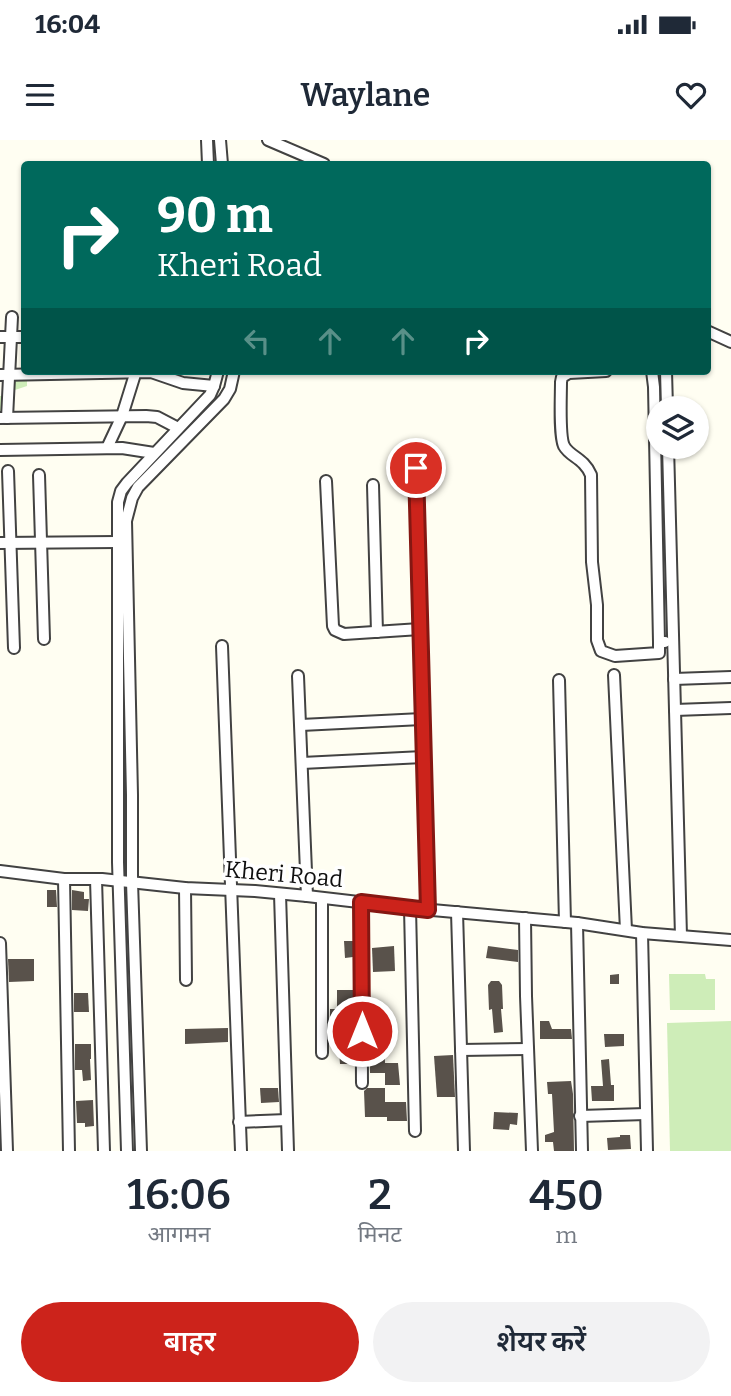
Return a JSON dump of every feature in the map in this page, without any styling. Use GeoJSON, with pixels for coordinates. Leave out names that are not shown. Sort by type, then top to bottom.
{"type":"FeatureCollection","features":[{"type":"Feature","properties":{"kind":"street"},"geometry":{"type":"LineString","coordinates":[[207,140],[208,161]]}},
{"type":"Feature","properties":{"kind":"street"},"geometry":{"type":"LineString","coordinates":[[220,140],[222,161]]}},
{"type":"Feature","properties":{"kind":"street"},"geometry":{"type":"LineString","coordinates":[[268,140],[317,161]]}},
{"type":"Feature","properties":{"kind":"street"},"geometry":{"type":"LineString","coordinates":[[12,317],[3,418],[157,417],[178,428]]}},
{"type":"Feature","properties":{"kind":"street"},"geometry":{"type":"LineString","coordinates":[[711,333],[731,342]]}},
{"type":"Feature","properties":{"kind":"street"},"geometry":{"type":"LineString","coordinates":[[0,337],[21,337]]}},
{"type":"Feature","properties":{"kind":"street"},"geometry":{"type":"LineString","coordinates":[[107,449],[122,416],[135,375]]}},
{"type":"Feature","properties":{"kind":"street"},"geometry":{"type":"LineString","coordinates":[[160,375],[183,383],[214,386]]}},
{"type":"Feature","properties":{"kind":"street"},"geometry":{"type":"LineString","coordinates":[[127,1151],[119,881],[118,502],[127,483],[210,395],[217,375]]}},
{"type":"Feature","properties":{"kind":"street"},"geometry":{"type":"LineString","coordinates":[[141,1151],[132,882],[126,521],[128,509],[138,487],[224,398],[230,389],[233,375]]}},
{"type":"Feature","properties":{"kind":"street"},"geometry":{"type":"LineString","coordinates":[[566,375],[561,383],[562,440],[565,449],[587,466],[591,475],[597,640],[601,651],[615,656],[659,653],[652,375]]}},
{"type":"Feature","properties":{"kind":"street"},"geometry":{"type":"LineString","coordinates":[[666,375],[667,396]]}},
{"type":"Feature","properties":{"kind":"street"},"geometry":{"type":"LineString","coordinates":[[0,450],[122,448],[154,453]]}},
{"type":"Feature","properties":{"kind":"street"},"geometry":{"type":"LineString","coordinates":[[668,459],[681,936]]}},
{"type":"Feature","properties":{"kind":"street"},"geometry":{"type":"LineString","coordinates":[[416,468],[428,910]]}},
{"type":"Feature","properties":{"kind":"street"},"geometry":{"type":"LineString","coordinates":[[8,471],[5,543],[14,648]]}},
{"type":"Feature","properties":{"kind":"street"},"geometry":{"type":"LineString","coordinates":[[39,475],[44,639]]}},
{"type":"Feature","properties":{"kind":"street"},"geometry":{"type":"LineString","coordinates":[[326,481],[335,631],[420,629]]}},
{"type":"Feature","properties":{"kind":"street"},"geometry":{"type":"LineString","coordinates":[[373,485],[377,632]]}},
{"type":"Feature","properties":{"kind":"street"},"geometry":{"type":"LineString","coordinates":[[5,543],[117,542]]}},
{"type":"Feature","properties":{"kind":"street"},"geometry":{"type":"LineString","coordinates":[[659,644],[673,642]]}},
{"type":"Feature","properties":{"kind":"street"},"geometry":{"type":"LineString","coordinates":[[222,646],[241,1151]]}},
{"type":"Feature","properties":{"kind":"street"},"geometry":{"type":"LineString","coordinates":[[614,675],[626,930]]}},
{"type":"Feature","properties":{"kind":"street"},"geometry":{"type":"LineString","coordinates":[[298,676],[307,896]]}},
{"type":"Feature","properties":{"kind":"street"},"geometry":{"type":"LineString","coordinates":[[674,679],[731,677]]}},
{"type":"Feature","properties":{"kind":"street"},"geometry":{"type":"LineString","coordinates":[[559,680],[565,922]]}},
{"type":"Feature","properties":{"kind":"street"},"geometry":{"type":"LineString","coordinates":[[675,710],[731,708]]}},
{"type":"Feature","properties":{"kind":"street"},"geometry":{"type":"LineString","coordinates":[[301,725],[422,719]]}},
{"type":"Feature","properties":{"kind":"street"},"geometry":{"type":"LineString","coordinates":[[302,763],[423,757]]}},
{"type":"Feature","properties":{"kind":"street","name":"Kheri Road"},"geometry":{"type":"LineString","coordinates":[[0,872],[307,896],[578,923],[642,933],[731,940]]}},
{"type":"Feature","properties":{"kind":"street"},"geometry":{"type":"LineString","coordinates":[[64,879],[69,1151]]}},
{"type":"Feature","properties":{"kind":"street"},"geometry":{"type":"LineString","coordinates":[[96,879],[104,1151]]}},
{"type":"Feature","properties":{"kind":"street"},"geometry":{"type":"LineString","coordinates":[[185,888],[186,980]]}},
{"type":"Feature","properties":{"kind":"street"},"geometry":{"type":"LineString","coordinates":[[280,894],[288,1151]]}},
{"type":"Feature","properties":{"kind":"street"},"geometry":{"type":"LineString","coordinates":[[322,1054],[323,898]]}},
{"type":"Feature","properties":{"kind":"street"},"geometry":{"type":"LineString","coordinates":[[361,902],[362,1083]]}},
{"type":"Feature","properties":{"kind":"street"},"geometry":{"type":"LineString","coordinates":[[410,908],[415,1131]]}},
{"type":"Feature","properties":{"kind":"street"},"geometry":{"type":"LineString","coordinates":[[457,912],[464,1151]]}},
{"type":"Feature","properties":{"kind":"street"},"geometry":{"type":"LineString","coordinates":[[525,918],[532,1151]]}},
{"type":"Feature","properties":{"kind":"street"},"geometry":{"type":"LineString","coordinates":[[578,923],[582,1151]]}},
{"type":"Feature","properties":{"kind":"street"},"geometry":{"type":"LineString","coordinates":[[642,933],[647,1151]]}},
{"type":"Feature","properties":{"kind":"street"},"geometry":{"type":"LineString","coordinates":[[0,943],[7,1151]]}},
{"type":"Feature","properties":{"kind":"street"},"geometry":{"type":"LineString","coordinates":[[461,1050],[528,1049]]}},
{"type":"Feature","properties":{"kind":"street"},"geometry":{"type":"LineString","coordinates":[[580,1116],[646,1114]]}},
{"type":"Feature","properties":{"kind":"street"},"geometry":{"type":"LineString","coordinates":[[239,1122],[287,1120]]}},
{"type":"Feature","properties":{"kind":"green space"},"geometry":{"type":"Polygon","coordinates":[[[1,368],[19,368],[21,375],[27,377],[27,386],[15,390],[13,414],[0,414],[0,396],[11,395],[14,375],[1,374],[1,368]]]}},
{"type":"Feature","properties":{"kind":"green space"},"geometry":{"type":"Polygon","coordinates":[[[669,974],[705,974],[706,979],[715,979],[715,1010],[670,1010],[669,974]]]}},
{"type":"Feature","properties":{"kind":"green space"},"geometry":{"type":"Polygon","coordinates":[[[731,1021],[731,1151],[670,1151],[667,1023],[731,1021]]]}},
{"type":"Feature","properties":{"kind":"building"},"geometry":{"type":"Polygon","coordinates":[[[47,890],[56,890],[57,907],[47,907],[47,890]]]}},
{"type":"Feature","properties":{"kind":"building"},"geometry":{"type":"Polygon","coordinates":[[[72,890],[84,892],[84,899],[89,899],[88,911],[72,910],[72,890]]]}},
{"type":"Feature","properties":{"kind":"building"},"geometry":{"type":"Polygon","coordinates":[[[344,941],[353,941],[353,957],[345,958],[344,941]]]}},
{"type":"Feature","properties":{"kind":"building"},"geometry":{"type":"Polygon","coordinates":[[[394,946],[395,971],[373,972],[372,948],[394,946]]]}},
{"type":"Feature","properties":{"kind":"building"},"geometry":{"type":"Polygon","coordinates":[[[488,946],[518,950],[518,962],[486,958],[488,946]]]}},
{"type":"Feature","properties":{"kind":"building"},"geometry":{"type":"Polygon","coordinates":[[[8,959],[34,959],[34,981],[9,982],[8,959]]]}},
{"type":"Feature","properties":{"kind":"building"},"geometry":{"type":"Polygon","coordinates":[[[619,974],[619,984],[610,984],[610,975],[619,974]]]}},
{"type":"Feature","properties":{"kind":"building"},"geometry":{"type":"Polygon","coordinates":[[[491,981],[499,981],[502,985],[503,1032],[494,1033],[492,1009],[489,1010],[488,985],[491,981]]]}},
{"type":"Feature","properties":{"kind":"building"},"geometry":{"type":"Polygon","coordinates":[[[337,990],[354,990],[354,1064],[340,1064],[339,1050],[335,1050],[330,1009],[337,1009],[337,990]]]}},
{"type":"Feature","properties":{"kind":"building"},"geometry":{"type":"Polygon","coordinates":[[[74,993],[88,993],[89,1012],[74,1012],[74,993]]]}},
{"type":"Feature","properties":{"kind":"building"},"geometry":{"type":"Polygon","coordinates":[[[383,1012],[385,1063],[398,1063],[400,1085],[385,1085],[385,1073],[370,1073],[369,1013],[383,1012]]]}},
{"type":"Feature","properties":{"kind":"building"},"geometry":{"type":"Polygon","coordinates":[[[540,1021],[549,1021],[552,1029],[571,1029],[572,1039],[540,1039],[540,1021]]]}},
{"type":"Feature","properties":{"kind":"building"},"geometry":{"type":"Polygon","coordinates":[[[228,1028],[228,1042],[185,1044],[185,1029],[228,1028]]]}},
{"type":"Feature","properties":{"kind":"building"},"geometry":{"type":"Polygon","coordinates":[[[604,1034],[624,1034],[624,1046],[605,1047],[604,1034]]]}},
{"type":"Feature","properties":{"kind":"building"},"geometry":{"type":"Polygon","coordinates":[[[75,1044],[91,1044],[91,1080],[83,1081],[82,1070],[75,1070],[75,1044]]]}},
{"type":"Feature","properties":{"kind":"building"},"geometry":{"type":"Polygon","coordinates":[[[453,1055],[455,1097],[437,1097],[434,1056],[453,1055]]]}},
{"type":"Feature","properties":{"kind":"building"},"geometry":{"type":"Polygon","coordinates":[[[609,1059],[614,1101],[592,1101],[591,1086],[603,1086],[601,1060],[609,1059]]]}},
{"type":"Feature","properties":{"kind":"building"},"geometry":{"type":"Polygon","coordinates":[[[571,1081],[574,1151],[554,1151],[553,1142],[545,1142],[545,1135],[554,1132],[552,1094],[548,1094],[547,1082],[571,1081]]]}},
{"type":"Feature","properties":{"kind":"building"},"geometry":{"type":"Polygon","coordinates":[[[260,1088],[278,1088],[279,1102],[261,1103],[260,1088]]]}},
{"type":"Feature","properties":{"kind":"building"},"geometry":{"type":"Polygon","coordinates":[[[367,1088],[385,1088],[385,1102],[406,1102],[407,1121],[365,1117],[364,1091],[367,1088]]]}},
{"type":"Feature","properties":{"kind":"building"},"geometry":{"type":"Polygon","coordinates":[[[93,1100],[94,1126],[85,1127],[85,1123],[77,1123],[76,1101],[93,1100]]]}},
{"type":"Feature","properties":{"kind":"building"},"geometry":{"type":"Polygon","coordinates":[[[494,1112],[518,1113],[517,1125],[510,1124],[509,1130],[493,1129],[494,1112]]]}},
{"type":"Feature","properties":{"kind":"building"},"geometry":{"type":"Polygon","coordinates":[[[630,1135],[631,1149],[608,1150],[607,1138],[630,1135]]]}},
{"type":"Feature","properties":{"kind":"route"},"geometry":{"type":"LineString","coordinates":[[362,1031],[361,902],[428,910],[416,468]]}}]}
